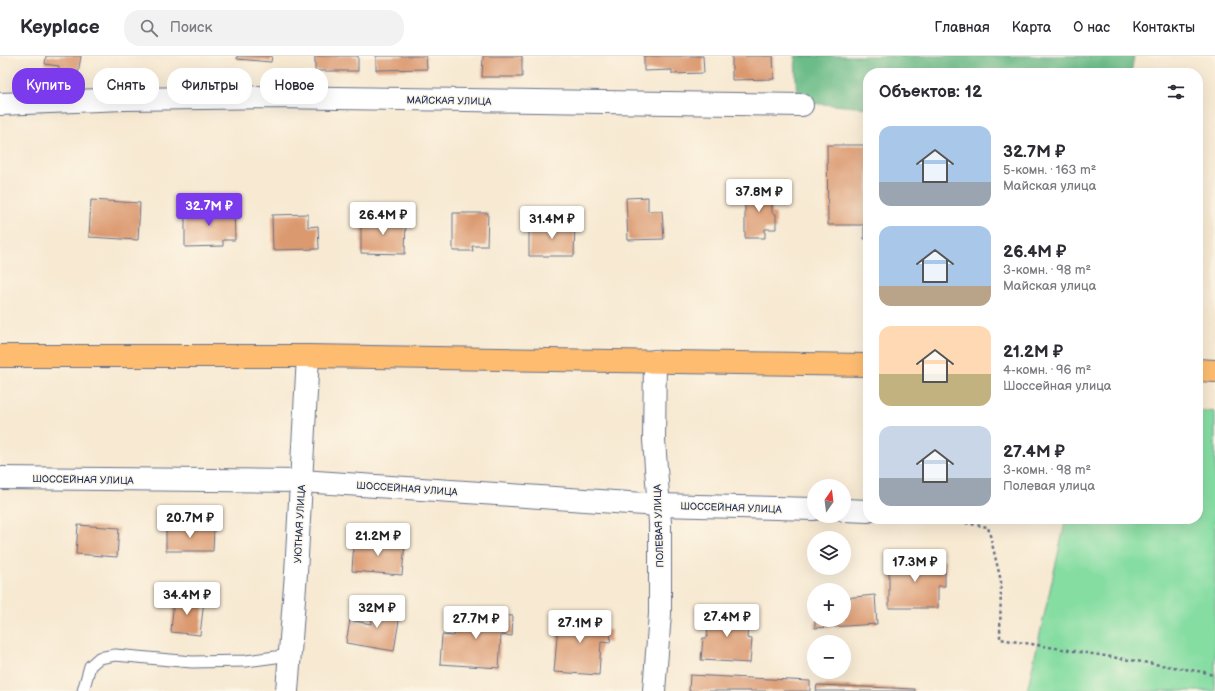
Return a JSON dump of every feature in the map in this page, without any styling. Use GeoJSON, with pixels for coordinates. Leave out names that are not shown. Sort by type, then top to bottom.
{"type":"FeatureCollection","features":[{"type":"Feature","properties":{"kind":"main road"},"geometry":{"type":"LineString","coordinates":[[0,356],[308,356],[863,365]]}},
{"type":"Feature","properties":{"kind":"main road"},"geometry":{"type":"LineString","coordinates":[[1203,370],[1215,371]]}},
{"type":"Feature","properties":{"kind":"street","name":"МАЙСКАЯ УЛИЦА"},"geometry":{"type":"LineString","coordinates":[[0,104],[124,99],[273,97],[802,105]]}},
{"type":"Feature","properties":{"kind":"street","name":"УЮТНАЯ УЛИЦА"},"geometry":{"type":"LineString","coordinates":[[287,691],[308,356]]}},
{"type":"Feature","properties":{"kind":"street","name":"ПОЛЕВАЯ УЛИЦА"},"geometry":{"type":"LineString","coordinates":[[654,691],[660,614],[659,505],[654,440],[656,361]]}},
{"type":"Feature","properties":{"kind":"street","name":"ШОССЕЙНАЯ УЛИЦА"},"geometry":{"type":"LineString","coordinates":[[0,478],[301,481],[659,505],[807,509]]}},
{"type":"Feature","properties":{"kind":"street"},"geometry":{"type":"LineString","coordinates":[[851,510],[863,511]]}},
{"type":"Feature","properties":{"kind":"lane"},"geometry":{"type":"LineString","coordinates":[[83,691],[90,666],[99,658],[115,655],[192,662],[246,661],[290,655]]}},
{"type":"Feature","properties":{"kind":"path"},"geometry":{"type":"LineString","coordinates":[[971,524],[988,527],[1001,581],[1000,639],[1204,672],[1215,676]]}},
{"type":"Feature","properties":{"kind":"green space"},"geometry":{"type":"Polygon","coordinates":[[[795,56],[1134,56],[1132,68],[863,68],[863,108],[797,102],[795,56]]]}},
{"type":"Feature","properties":{"kind":"green space"},"geometry":{"type":"Polygon","coordinates":[[[1203,411],[1215,412],[1215,691],[1027,691],[1065,524],[1203,524],[1203,411]]]}},
{"type":"Feature","properties":{"kind":"building"},"geometry":{"type":"Polygon","coordinates":[[[46,56],[81,56],[79,68],[59,68],[59,66],[45,64],[46,56]]]}},
{"type":"Feature","properties":{"kind":"building"},"geometry":{"type":"Polygon","coordinates":[[[237,56],[272,56],[271,62],[237,59],[237,56]]]}},
{"type":"Feature","properties":{"kind":"building"},"geometry":{"type":"Polygon","coordinates":[[[315,56],[358,56],[358,71],[328,71],[328,68],[315,68],[315,56]]]}},
{"type":"Feature","properties":{"kind":"building"},"geometry":{"type":"Polygon","coordinates":[[[376,56],[426,56],[427,69],[376,70],[376,56]]]}},
{"type":"Feature","properties":{"kind":"building"},"geometry":{"type":"Polygon","coordinates":[[[483,56],[522,56],[522,77],[482,77],[483,56]]]}},
{"type":"Feature","properties":{"kind":"building"},"geometry":{"type":"Polygon","coordinates":[[[644,56],[703,56],[704,73],[672,74],[672,70],[644,71],[644,56]]]}},
{"type":"Feature","properties":{"kind":"building"},"geometry":{"type":"Polygon","coordinates":[[[732,56],[773,56],[774,79],[732,80],[732,56]]]}},
{"type":"Feature","properties":{"kind":"building"},"geometry":{"type":"Polygon","coordinates":[[[827,145],[863,145],[863,225],[828,225],[827,145]]]}},
{"type":"Feature","properties":{"kind":"building"},"geometry":{"type":"Polygon","coordinates":[[[745,190],[772,190],[772,213],[776,214],[776,229],[765,229],[765,238],[745,238],[745,190]]]}},
{"type":"Feature","properties":{"kind":"building"},"geometry":{"type":"Polygon","coordinates":[[[648,197],[648,211],[662,211],[664,239],[628,240],[626,198],[648,197]]]}},
{"type":"Feature","properties":{"kind":"building"},"geometry":{"type":"Polygon","coordinates":[[[91,200],[140,203],[138,240],[89,237],[91,200]]]}},
{"type":"Feature","properties":{"kind":"building"},"geometry":{"type":"Polygon","coordinates":[[[234,208],[235,240],[223,240],[223,246],[185,247],[185,209],[234,208]]]}},
{"type":"Feature","properties":{"kind":"building"},"geometry":{"type":"Polygon","coordinates":[[[453,213],[488,213],[487,246],[472,246],[473,251],[453,251],[453,213]]]}},
{"type":"Feature","properties":{"kind":"building"},"geometry":{"type":"Polygon","coordinates":[[[308,214],[308,227],[318,226],[319,249],[273,250],[272,215],[308,214]]]}},
{"type":"Feature","properties":{"kind":"building"},"geometry":{"type":"Polygon","coordinates":[[[361,218],[406,219],[405,254],[361,253],[361,218]]]}},
{"type":"Feature","properties":{"kind":"building"},"geometry":{"type":"Polygon","coordinates":[[[529,224],[575,224],[574,256],[529,256],[529,224]]]}},
{"type":"Feature","properties":{"kind":"building"},"geometry":{"type":"Polygon","coordinates":[[[78,525],[119,528],[117,557],[76,554],[78,525]]]}},
{"type":"Feature","properties":{"kind":"building"},"geometry":{"type":"Polygon","coordinates":[[[166,526],[214,527],[213,551],[166,551],[166,526]]]}},
{"type":"Feature","properties":{"kind":"building"},"geometry":{"type":"Polygon","coordinates":[[[354,540],[405,544],[402,575],[352,571],[354,540]]]}},
{"type":"Feature","properties":{"kind":"building"},"geometry":{"type":"Polygon","coordinates":[[[889,559],[945,560],[945,586],[938,586],[938,608],[889,608],[889,559]]]}},
{"type":"Feature","properties":{"kind":"building"},"geometry":{"type":"Polygon","coordinates":[[[875,595],[877,624],[851,626],[851,597],[875,595]]]}},
{"type":"Feature","properties":{"kind":"building"},"geometry":{"type":"Polygon","coordinates":[[[174,597],[204,600],[200,635],[171,632],[174,597]]]}},
{"type":"Feature","properties":{"kind":"building"},"geometry":{"type":"Polygon","coordinates":[[[375,604],[401,608],[394,651],[346,643],[350,620],[371,624],[375,604]]]}},
{"type":"Feature","properties":{"kind":"building"},"geometry":{"type":"Polygon","coordinates":[[[709,611],[749,614],[747,638],[752,639],[750,663],[701,660],[703,638],[707,638],[709,611]]]}},
{"type":"Feature","properties":{"kind":"building"},"geometry":{"type":"Polygon","coordinates":[[[456,612],[513,616],[512,636],[501,635],[499,668],[440,664],[442,635],[454,636],[456,612]]]}},
{"type":"Feature","properties":{"kind":"building"},"geometry":{"type":"Polygon","coordinates":[[[559,613],[605,617],[604,629],[611,630],[610,643],[601,642],[599,675],[554,672],[559,613]]]}},
{"type":"Feature","properties":{"kind":"building"},"geometry":{"type":"Polygon","coordinates":[[[690,675],[810,681],[810,691],[689,691],[690,675]]]}},
{"type":"Feature","properties":{"kind":"building"},"geometry":{"type":"Polygon","coordinates":[[[817,685],[915,689],[915,691],[816,691],[817,685]]]}}]}
